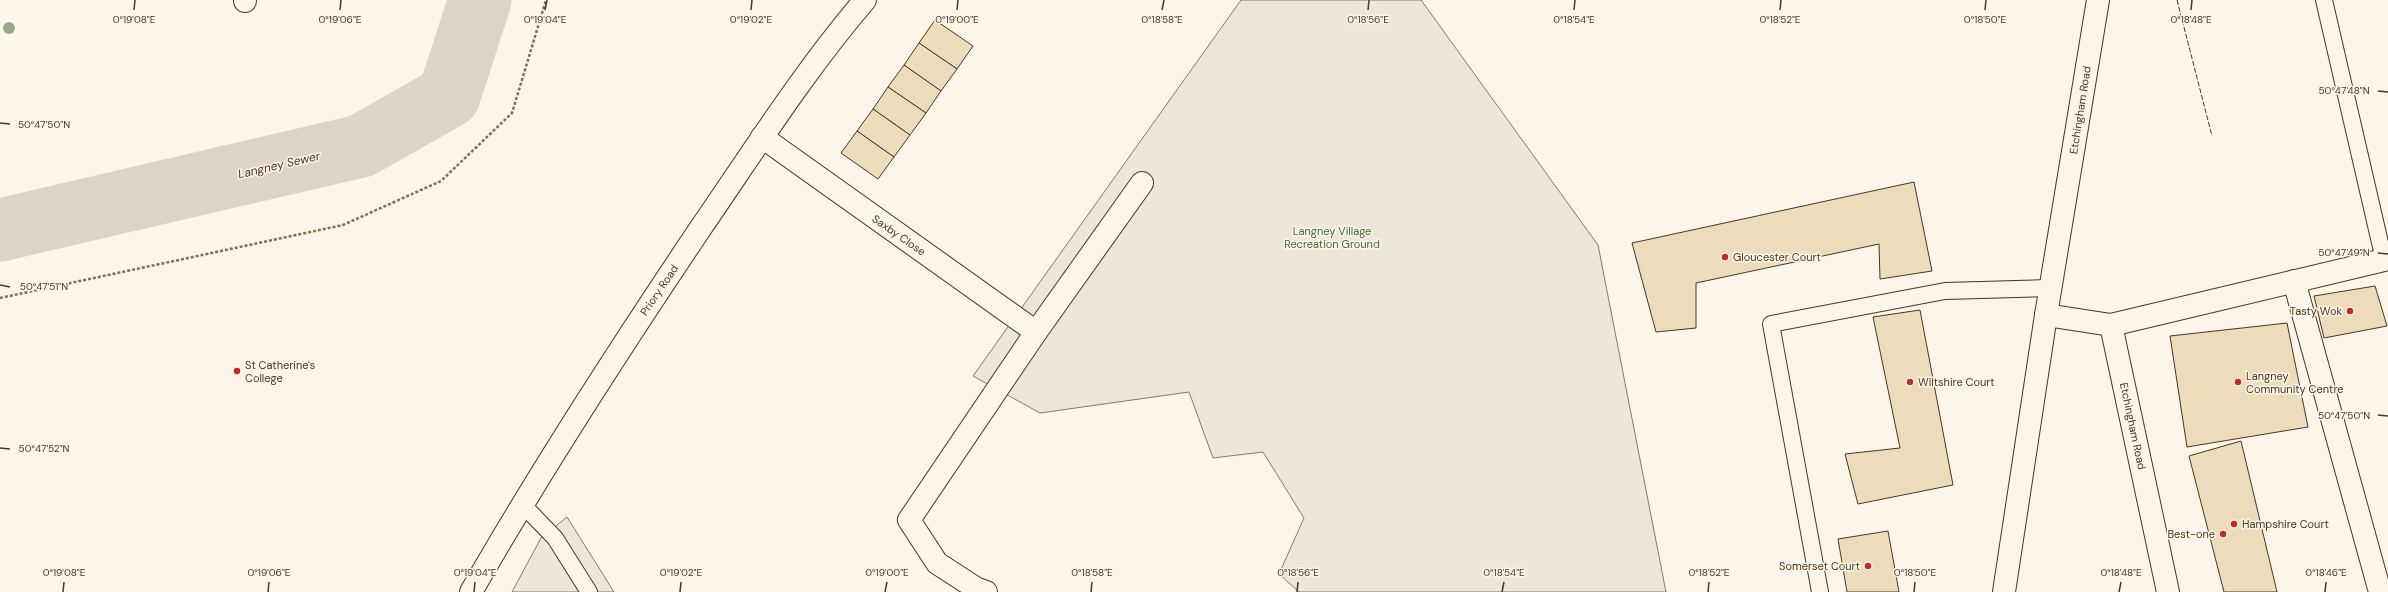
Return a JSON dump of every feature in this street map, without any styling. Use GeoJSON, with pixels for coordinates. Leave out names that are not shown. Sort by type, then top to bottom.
{"type":"FeatureCollection","features":[{"type":"Feature","properties":{"kind":"street","name":"Priory Road"},"geometry":{"type":"LineString","coordinates":[[471,592],[522,504],[618,351],[762,137],[846,22],[865,0]]}},
{"type":"Feature","properties":{"kind":"street","name":"Etchingham Road"},"geometry":{"type":"LineString","coordinates":[[2004,592],[2050,288],[2098,0]]}},
{"type":"Feature","properties":{"kind":"street","name":"Saxby Close"},"geometry":{"type":"LineString","coordinates":[[762,137],[1036,332]]}},
{"type":"Feature","properties":{"kind":"street"},"geometry":{"type":"LineString","coordinates":[[986,592],[977,589],[937,563],[908,520],[1036,332],[1142,183]]}},
{"type":"Feature","properties":{"kind":"street"},"geometry":{"type":"LineString","coordinates":[[2046,315],[2111,325],[2384,260]]}},
{"type":"Feature","properties":{"kind":"street"},"geometry":{"type":"LineString","coordinates":[[2294,281],[2380,592]]}},
{"type":"Feature","properties":{"kind":"street","name":"Etchingham Road"},"geometry":{"type":"LineString","coordinates":[[2111,325],[2168,592]]}},
{"type":"Feature","properties":{"kind":"lane"},"geometry":{"type":"LineString","coordinates":[[2324,0],[2384,260]]}},
{"type":"Feature","properties":{"kind":"lane"},"geometry":{"type":"LineString","coordinates":[[1820,592],[1771,324],[1945,291],[2050,288]]}},
{"type":"Feature","properties":{"kind":"lane"},"geometry":{"type":"LineString","coordinates":[[522,504],[555,538],[589,592]]}},
{"type":"Feature","properties":{"kind":"path"},"geometry":{"type":"LineString","coordinates":[[0,298],[343,225],[441,181],[512,113],[546,0]]}},
{"type":"Feature","properties":{"kind":"green space","name":"Langney Village Recreation Ground"},"geometry":{"type":"Polygon","coordinates":[[[1241,0],[1421,0],[1598,245],[1666,592],[1299,592],[1279,574],[1304,518],[1263,452],[1213,458],[1189,392],[1040,413],[973,376],[1241,0]]]}},
{"type":"Feature","properties":{"kind":"shaded area"},"geometry":{"type":"Polygon","coordinates":[[[567,517],[614,592],[512,592],[541,538],[567,517]]]}},
{"type":"Feature","properties":{"kind":"building"},"geometry":{"type":"Polygon","coordinates":[[[935,20],[973,46],[957,69],[919,43],[935,20]]]}},
{"type":"Feature","properties":{"kind":"building"},"geometry":{"type":"Polygon","coordinates":[[[919,43],[957,69],[941,91],[904,65],[919,43]]]}},
{"type":"Feature","properties":{"kind":"building"},"geometry":{"type":"Polygon","coordinates":[[[904,65],[941,91],[926,113],[888,87],[904,65]]]}},
{"type":"Feature","properties":{"kind":"building"},"geometry":{"type":"Polygon","coordinates":[[[888,87],[926,113],[910,135],[873,109],[888,87]]]}},
{"type":"Feature","properties":{"kind":"building"},"geometry":{"type":"Polygon","coordinates":[[[873,109],[910,135],[894,157],[857,131],[873,109]]]}},
{"type":"Feature","properties":{"kind":"building"},"geometry":{"type":"Polygon","coordinates":[[[857,131],[894,157],[878,179],[841,153],[857,131]]]}},
{"type":"Feature","properties":{"kind":"building","name":"Gloucester Court"},"geometry":{"type":"Polygon","coordinates":[[[1914,182],[1932,271],[1880,279],[1879,244],[1696,283],[1696,328],[1656,332],[1632,243],[1914,182]]]}},
{"type":"Feature","properties":{"kind":"building","name":"Tasty Wok"},"geometry":{"type":"Polygon","coordinates":[[[2375,286],[2387,326],[2324,338],[2314,296],[2375,286]]]}},
{"type":"Feature","properties":{"kind":"building","name":"Wiltshire Court"},"geometry":{"type":"Polygon","coordinates":[[[1920,310],[1953,485],[1858,504],[1845,454],[1900,448],[1873,317],[1920,310]]]}},
{"type":"Feature","properties":{"kind":"building","name":"Langney Community Centre"},"geometry":{"type":"Polygon","coordinates":[[[2287,323],[2308,427],[2187,447],[2170,336],[2287,323]]]}},
{"type":"Feature","properties":{"kind":"building","name":"Hampshire Court"},"geometry":{"type":"Polygon","coordinates":[[[2241,441],[2277,592],[2224,592],[2189,456],[2241,441]]]}},
{"type":"Feature","properties":{"kind":"building","name":"Somerset Court"},"geometry":{"type":"Polygon","coordinates":[[[1888,531],[1899,592],[1847,592],[1838,539],[1888,531]]]}},
{"type":"Feature","properties":{"kind":"waterway","name":"Langney Sewer"},"geometry":{"type":"LineString","coordinates":[[0,230],[361,146],[449,96],[480,0]]}},
{"type":"Feature","properties":{"kind":"fence"},"geometry":{"type":"LineString","coordinates":[[2177,0],[2212,136]]}},
{"type":"Feature","properties":{"kind":"place","name":"Gloucester Court"},"geometry":{"type":"Point","coordinates":[1725,257]}},
{"type":"Feature","properties":{"kind":"place","name":"Tasty Wok"},"geometry":{"type":"Point","coordinates":[2350,311]}},
{"type":"Feature","properties":{"kind":"place","name":"St Catherine's College"},"geometry":{"type":"Point","coordinates":[237,371]}},
{"type":"Feature","properties":{"kind":"place","name":"Wiltshire Court"},"geometry":{"type":"Point","coordinates":[1910,382]}},
{"type":"Feature","properties":{"kind":"place","name":"Langney Community Centre"},"geometry":{"type":"Point","coordinates":[2238,382]}},
{"type":"Feature","properties":{"kind":"place","name":"Hampshire Court"},"geometry":{"type":"Point","coordinates":[2234,524]}},
{"type":"Feature","properties":{"kind":"place","name":"Best-one"},"geometry":{"type":"Point","coordinates":[2223,534]}},
{"type":"Feature","properties":{"kind":"place","name":"Somerset Court"},"geometry":{"type":"Point","coordinates":[1868,566]}}]}
